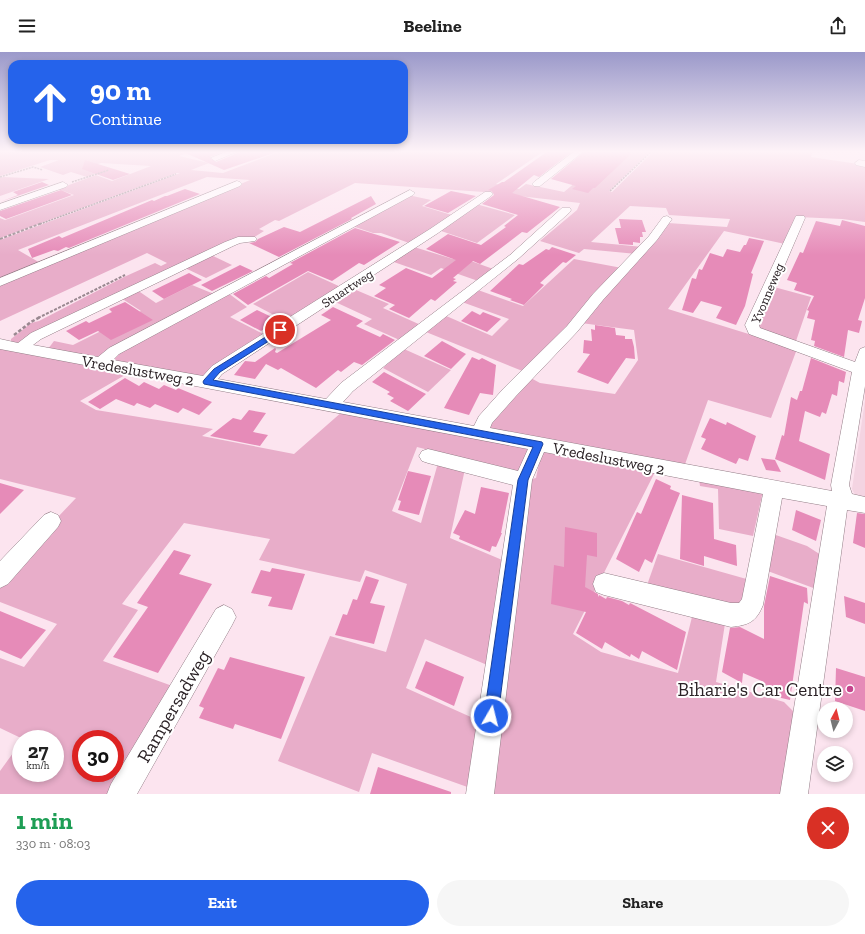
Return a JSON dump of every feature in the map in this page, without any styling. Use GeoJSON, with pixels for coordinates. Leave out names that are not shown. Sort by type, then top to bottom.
{"type":"FeatureCollection","features":[{"type":"Feature","properties":{"kind":"street"},"geometry":{"type":"LineString","coordinates":[[0,207],[62,186]]}},
{"type":"Feature","properties":{"kind":"street"},"geometry":{"type":"LineString","coordinates":[[0,282],[233,186]]}},
{"type":"Feature","properties":{"kind":"street"},"geometry":{"type":"LineString","coordinates":[[101,363],[114,351],[410,193]]}},
{"type":"Feature","properties":{"kind":"street","name":"Stuartweg"},"geometry":{"type":"LineString","coordinates":[[207,382],[217,370],[439,228],[488,194]]}},
{"type":"Feature","properties":{"kind":"street"},"geometry":{"type":"LineString","coordinates":[[330,405],[347,387],[514,257],[566,210]]}},
{"type":"Feature","properties":{"kind":"street"},"geometry":{"type":"LineString","coordinates":[[479,434],[485,420],[510,392],[572,329],[598,297],[653,238],[667,218]]}},
{"type":"Feature","properties":{"kind":"street","name":"Yvonneweg"},"geometry":{"type":"LineString","coordinates":[[800,218],[752,325],[754,331],[862,370]]}},
{"type":"Feature","properties":{"kind":"street"},"geometry":{"type":"LineString","coordinates":[[22,348],[36,336],[229,244],[238,240],[251,239]]}},
{"type":"Feature","properties":{"kind":"street","name":"Vredeslustweg 2"},"geometry":{"type":"LineString","coordinates":[[2,345],[865,505]]}},
{"type":"Feature","properties":{"kind":"street"},"geometry":{"type":"LineString","coordinates":[[794,794],[839,501],[840,485],[865,352]]}},
{"type":"Feature","properties":{"kind":"street"},"geometry":{"type":"LineString","coordinates":[[480,794],[523,480],[539,444]]}},
{"type":"Feature","properties":{"kind":"street"},"geometry":{"type":"LineString","coordinates":[[428,456],[523,480]]}},
{"type":"Feature","properties":{"kind":"street"},"geometry":{"type":"LineString","coordinates":[[604,584],[731,615],[744,614],[752,605],[773,494],[772,488]]}},
{"type":"Feature","properties":{"kind":"street"},"geometry":{"type":"LineString","coordinates":[[0,577],[51,521]]}},
{"type":"Feature","properties":{"kind":"street","name":"Rampersadweg"},"geometry":{"type":"LineString","coordinates":[[121,794],[224,617]]}},
{"type":"Feature","properties":{"kind":"path"},"geometry":{"type":"LineString","coordinates":[[0,239],[145,186]]}},
{"type":"Feature","properties":{"kind":"path"},"geometry":{"type":"LineString","coordinates":[[610,192],[617,186]]}},
{"type":"Feature","properties":{"kind":"path"},"geometry":{"type":"LineString","coordinates":[[2,345],[31,322],[125,275]]}},
{"type":"Feature","properties":{"kind":"shaded area"},"geometry":{"type":"Polygon","coordinates":[[[0,186],[30,186],[0,196],[0,186]]]}},
{"type":"Feature","properties":{"kind":"shaded area"},"geometry":{"type":"Polygon","coordinates":[[[67,186],[143,186],[0,238],[0,218],[5,220],[74,195],[58,189],[67,186]]]}},
{"type":"Feature","properties":{"kind":"shaded area"},"geometry":{"type":"Polygon","coordinates":[[[146,186],[185,186],[18,250],[42,264],[0,281],[0,240],[146,186]]]}},
{"type":"Feature","properties":{"kind":"shaded area"},"geometry":{"type":"Polygon","coordinates":[[[237,186],[350,186],[279,221],[275,220],[259,229],[264,231],[253,238],[239,238],[17,344],[11,342],[11,339],[31,323],[39,321],[124,277],[155,263],[161,266],[167,263],[147,253],[0,321],[0,284],[237,186]]]}},
{"type":"Feature","properties":{"kind":"shaded area"},"geometry":{"type":"Polygon","coordinates":[[[393,186],[503,186],[519,189],[524,186],[534,186],[564,192],[572,186],[615,186],[609,191],[612,192],[619,186],[865,186],[865,222],[842,219],[798,217],[785,244],[724,231],[668,309],[797,349],[771,418],[708,400],[684,467],[489,431],[486,426],[529,377],[540,383],[615,394],[638,360],[634,330],[581,323],[668,223],[727,227],[730,219],[669,215],[666,208],[630,206],[591,242],[643,247],[637,254],[584,249],[579,253],[540,241],[577,210],[580,203],[484,192],[393,186]]]}},
{"type":"Feature","properties":{"kind":"shaded area"},"geometry":{"type":"Polygon","coordinates":[[[408,195],[431,200],[422,206],[455,216],[412,244],[381,233],[373,233],[352,226],[408,195]]]}},
{"type":"Feature","properties":{"kind":"shaded area"},"geometry":{"type":"Polygon","coordinates":[[[476,204],[515,215],[477,243],[438,230],[476,204]]]}},
{"type":"Feature","properties":{"kind":"shaded area"},"geometry":{"type":"Polygon","coordinates":[[[414,247],[453,259],[457,256],[496,270],[481,282],[441,268],[431,275],[391,261],[414,247]]]}},
{"type":"Feature","properties":{"kind":"shaded area"},"geometry":{"type":"Polygon","coordinates":[[[211,255],[232,265],[206,278],[185,268],[211,255]]]}},
{"type":"Feature","properties":{"kind":"shaded area"},"geometry":{"type":"Polygon","coordinates":[[[574,259],[622,268],[525,372],[426,332],[444,315],[492,336],[509,319],[462,302],[478,290],[523,306],[574,259]]]}},
{"type":"Feature","properties":{"kind":"shaded area"},"geometry":{"type":"Polygon","coordinates":[[[308,272],[343,288],[289,323],[253,304],[308,272]]]}},
{"type":"Feature","properties":{"kind":"shaded area"},"geometry":{"type":"Polygon","coordinates":[[[192,285],[214,294],[97,359],[48,349],[54,341],[73,345],[141,311],[121,298],[137,290],[156,303],[192,285]]]}},
{"type":"Feature","properties":{"kind":"shaded area"},"geometry":{"type":"Polygon","coordinates":[[[349,287],[389,304],[383,308],[423,326],[404,342],[364,324],[372,319],[331,300],[349,287]]]}},
{"type":"Feature","properties":{"kind":"shaded area"},"geometry":{"type":"Polygon","coordinates":[[[774,287],[811,297],[795,344],[756,328],[774,287]]]}},
{"type":"Feature","properties":{"kind":"shaded area"},"geometry":{"type":"Polygon","coordinates":[[[228,293],[247,307],[230,317],[265,335],[203,376],[117,363],[112,359],[113,357],[228,293]]]}},
{"type":"Feature","properties":{"kind":"shaded area"},"geometry":{"type":"Polygon","coordinates":[[[0,348],[132,371],[80,401],[96,410],[213,429],[202,436],[294,454],[343,411],[533,448],[520,473],[417,447],[392,511],[421,523],[438,463],[465,469],[450,538],[507,562],[492,667],[425,639],[406,688],[482,722],[473,789],[372,753],[359,792],[278,761],[330,636],[386,652],[407,584],[365,570],[360,582],[259,560],[270,539],[184,523],[122,604],[138,610],[103,661],[178,688],[124,780],[124,730],[72,730],[72,782],[123,782],[116,794],[0,794],[0,771],[12,754],[12,782],[64,782],[64,730],[12,730],[12,734],[0,728],[0,658],[24,667],[57,624],[0,602],[0,578],[76,498],[0,479],[0,348]]]}},
{"type":"Feature","properties":{"kind":"shaded area"},"geometry":{"type":"Polygon","coordinates":[[[404,349],[451,370],[428,392],[383,368],[404,349]]]}},
{"type":"Feature","properties":{"kind":"shaded area"},"geometry":{"type":"Polygon","coordinates":[[[865,400],[865,500],[855,495],[852,489],[865,400]]]}},
{"type":"Feature","properties":{"kind":"shaded area"},"geometry":{"type":"Polygon","coordinates":[[[546,449],[656,470],[573,634],[601,652],[678,673],[694,609],[726,617],[716,682],[784,702],[795,713],[782,794],[485,794],[524,481],[536,478],[541,454],[546,449]]]}},
{"type":"Feature","properties":{"kind":"shaded area"},"geometry":{"type":"Polygon","coordinates":[[[699,479],[763,491],[753,536],[719,529],[718,489],[700,486],[699,479]]]}},
{"type":"Feature","properties":{"kind":"shaded area"},"geometry":{"type":"Polygon","coordinates":[[[773,534],[807,546],[821,555],[816,589],[765,570],[773,534]]]}},
{"type":"Feature","properties":{"kind":"shaded area"},"geometry":{"type":"Polygon","coordinates":[[[658,554],[750,580],[739,608],[646,588],[658,554]]]}},
{"type":"Feature","properties":{"kind":"building"},"geometry":{"type":"Polygon","coordinates":[[[31,186],[47,186],[0,202],[18,195],[13,192],[31,186]]]}},
{"type":"Feature","properties":{"kind":"building"},"geometry":{"type":"Polygon","coordinates":[[[496,186],[521,186],[512,193],[560,207],[527,233],[522,232],[480,264],[473,261],[453,278],[456,279],[453,281],[457,282],[435,301],[431,299],[409,318],[389,309],[395,305],[374,296],[386,288],[379,285],[406,268],[432,278],[456,260],[426,249],[448,234],[481,245],[506,227],[504,226],[518,215],[482,204],[494,195],[492,191],[488,190],[496,186]]]}},
{"type":"Feature","properties":{"kind":"building"},"geometry":{"type":"Polygon","coordinates":[[[575,186],[598,186],[588,193],[572,189],[576,186],[575,186]]]}},
{"type":"Feature","properties":{"kind":"building"},"geometry":{"type":"Polygon","coordinates":[[[185,189],[200,194],[69,248],[66,247],[58,251],[54,250],[32,258],[28,249],[59,236],[62,238],[152,200],[154,201],[185,189]]]}},
{"type":"Feature","properties":{"kind":"building"},"geometry":{"type":"Polygon","coordinates":[[[61,190],[72,195],[6,219],[0,216],[0,211],[61,190]]]}},
{"type":"Feature","properties":{"kind":"building"},"geometry":{"type":"Polygon","coordinates":[[[451,191],[476,196],[448,213],[424,206],[451,191]]]}},
{"type":"Feature","properties":{"kind":"building"},"geometry":{"type":"Polygon","coordinates":[[[371,196],[376,204],[351,218],[352,219],[279,257],[249,243],[255,242],[258,239],[284,227],[300,232],[371,196]]]}},
{"type":"Feature","properties":{"kind":"building"},"geometry":{"type":"Polygon","coordinates":[[[619,219],[642,220],[646,232],[642,232],[643,237],[640,237],[640,243],[633,242],[633,245],[619,244],[615,228],[621,228],[619,219]]]}},
{"type":"Feature","properties":{"kind":"building"},"geometry":{"type":"Polygon","coordinates":[[[842,220],[865,226],[865,298],[858,320],[862,321],[859,333],[848,330],[844,357],[814,346],[815,341],[811,340],[815,320],[807,318],[809,311],[807,310],[814,296],[794,290],[797,283],[787,280],[800,252],[803,253],[816,221],[840,226],[842,220]]]}},
{"type":"Feature","properties":{"kind":"building"},"geometry":{"type":"Polygon","coordinates":[[[355,228],[400,242],[364,265],[359,263],[332,281],[308,271],[248,305],[233,294],[266,276],[269,278],[293,264],[290,263],[355,228]]]}},
{"type":"Feature","properties":{"kind":"building"},"geometry":{"type":"Polygon","coordinates":[[[749,238],[764,241],[751,273],[753,274],[745,306],[736,325],[716,318],[722,307],[701,301],[693,313],[682,310],[692,278],[696,279],[699,269],[702,270],[710,253],[723,257],[727,249],[740,252],[744,245],[746,245],[749,238]]]}},
{"type":"Feature","properties":{"kind":"building"},"geometry":{"type":"Polygon","coordinates":[[[552,247],[576,255],[566,263],[563,262],[540,283],[544,285],[524,305],[490,291],[519,264],[523,265],[546,249],[549,250],[552,247]]]}},
{"type":"Feature","properties":{"kind":"building"},"geometry":{"type":"Polygon","coordinates":[[[240,265],[253,271],[212,291],[201,285],[240,265]]]}},
{"type":"Feature","properties":{"kind":"building"},"geometry":{"type":"Polygon","coordinates":[[[189,273],[202,280],[164,299],[152,291],[189,273]]]}},
{"type":"Feature","properties":{"kind":"building"},"geometry":{"type":"Polygon","coordinates":[[[125,302],[153,320],[111,340],[98,331],[79,340],[66,331],[86,321],[89,323],[112,312],[109,309],[125,302]]]}},
{"type":"Feature","properties":{"kind":"building"},"geometry":{"type":"Polygon","coordinates":[[[333,307],[363,321],[356,326],[380,337],[383,334],[395,340],[362,365],[354,362],[341,372],[338,370],[316,388],[281,368],[278,370],[266,364],[255,379],[234,375],[245,361],[255,362],[275,348],[275,352],[277,353],[331,320],[321,315],[333,307]]]}},
{"type":"Feature","properties":{"kind":"building"},"geometry":{"type":"Polygon","coordinates":[[[257,310],[278,320],[261,331],[240,320],[257,310]]]}},
{"type":"Feature","properties":{"kind":"building"},"geometry":{"type":"Polygon","coordinates":[[[472,311],[480,315],[483,312],[501,319],[487,332],[461,321],[472,311]]]}},
{"type":"Feature","properties":{"kind":"building"},"geometry":{"type":"Polygon","coordinates":[[[595,325],[615,328],[616,335],[625,336],[625,339],[632,339],[634,347],[635,359],[626,358],[608,384],[577,372],[590,354],[583,353],[584,340],[592,341],[591,329],[595,330],[595,325]]]}},
{"type":"Feature","properties":{"kind":"building"},"geometry":{"type":"Polygon","coordinates":[[[442,341],[466,354],[451,369],[424,356],[442,341]]]}},
{"type":"Feature","properties":{"kind":"building"},"geometry":{"type":"Polygon","coordinates":[[[472,357],[479,360],[482,358],[496,365],[493,395],[480,393],[469,415],[444,408],[472,357]]]}},
{"type":"Feature","properties":{"kind":"building"},"geometry":{"type":"Polygon","coordinates":[[[811,358],[846,372],[844,383],[839,381],[837,396],[832,394],[826,414],[822,412],[820,417],[805,411],[799,441],[830,454],[825,480],[775,459],[782,435],[784,436],[791,397],[797,400],[800,391],[802,391],[811,358]]]}},
{"type":"Feature","properties":{"kind":"building"},"geometry":{"type":"Polygon","coordinates":[[[384,372],[426,394],[408,411],[390,401],[394,398],[387,394],[390,392],[372,382],[384,372]]]}},
{"type":"Feature","properties":{"kind":"building"},"geometry":{"type":"Polygon","coordinates":[[[125,378],[139,386],[144,382],[159,389],[164,385],[176,390],[178,388],[212,402],[199,415],[183,408],[178,413],[155,404],[150,408],[137,403],[134,406],[116,399],[100,409],[88,402],[125,378]]]}},
{"type":"Feature","properties":{"kind":"building"},"geometry":{"type":"Polygon","coordinates":[[[249,410],[266,413],[253,432],[268,435],[260,446],[210,436],[233,418],[241,420],[249,410]]]}},
{"type":"Feature","properties":{"kind":"building"},"geometry":{"type":"Polygon","coordinates":[[[710,418],[726,425],[727,422],[756,436],[748,461],[739,458],[736,464],[701,449],[706,439],[701,437],[710,418]]]}},
{"type":"Feature","properties":{"kind":"building"},"geometry":{"type":"Polygon","coordinates":[[[761,458],[775,460],[781,472],[766,470],[761,458]]]}},
{"type":"Feature","properties":{"kind":"building"},"geometry":{"type":"Polygon","coordinates":[[[408,471],[431,476],[419,515],[398,510],[401,501],[398,500],[408,471]]]}},
{"type":"Feature","properties":{"kind":"building"},"geometry":{"type":"Polygon","coordinates":[[[656,479],[671,486],[670,489],[680,493],[652,563],[645,559],[639,572],[616,559],[637,512],[641,514],[656,479]]]}},
{"type":"Feature","properties":{"kind":"building"},"geometry":{"type":"Polygon","coordinates":[[[0,483],[24,490],[0,514],[0,483]]]}},
{"type":"Feature","properties":{"kind":"building"},"geometry":{"type":"Polygon","coordinates":[[[481,487],[509,493],[502,533],[496,547],[492,546],[490,552],[459,539],[460,536],[453,533],[465,510],[475,514],[481,487]]]}},
{"type":"Feature","properties":{"kind":"building"},"geometry":{"type":"Polygon","coordinates":[[[682,495],[713,503],[714,539],[736,545],[737,566],[704,556],[704,566],[680,559],[682,495]]]}},
{"type":"Feature","properties":{"kind":"building"},"geometry":{"type":"Polygon","coordinates":[[[796,510],[821,520],[816,541],[792,530],[796,510]]]}},
{"type":"Feature","properties":{"kind":"building"},"geometry":{"type":"Polygon","coordinates":[[[857,513],[865,514],[865,548],[853,543],[857,513]]]}},
{"type":"Feature","properties":{"kind":"building"},"geometry":{"type":"Polygon","coordinates":[[[565,527],[597,533],[597,557],[587,555],[585,587],[598,594],[598,597],[599,595],[606,599],[607,597],[622,601],[629,605],[630,603],[686,632],[677,670],[642,651],[639,659],[631,654],[630,657],[605,642],[602,649],[576,633],[586,612],[551,604],[554,565],[564,567],[565,527]]]}},
{"type":"Feature","properties":{"kind":"building"},"geometry":{"type":"Polygon","coordinates":[[[174,550],[191,555],[179,574],[212,584],[158,673],[113,657],[148,607],[137,603],[174,550]]]}},
{"type":"Feature","properties":{"kind":"building"},"geometry":{"type":"Polygon","coordinates":[[[272,568],[305,574],[292,610],[268,606],[272,597],[251,593],[261,570],[270,572],[272,568]]]}},
{"type":"Feature","properties":{"kind":"building"},"geometry":{"type":"Polygon","coordinates":[[[366,576],[379,580],[370,603],[385,606],[374,644],[335,635],[343,614],[347,615],[353,599],[357,600],[366,576]]]}},
{"type":"Feature","properties":{"kind":"building"},"geometry":{"type":"Polygon","coordinates":[[[770,576],[807,588],[808,604],[804,602],[790,700],[764,694],[764,682],[743,673],[742,683],[722,672],[730,628],[740,627],[764,639],[764,606],[770,576]]]}},
{"type":"Feature","properties":{"kind":"building"},"geometry":{"type":"Polygon","coordinates":[[[844,596],[865,603],[865,624],[846,617],[844,596]]]}},
{"type":"Feature","properties":{"kind":"building"},"geometry":{"type":"Polygon","coordinates":[[[0,611],[46,630],[21,659],[0,650],[0,611]]]}},
{"type":"Feature","properties":{"kind":"building"},"geometry":{"type":"Polygon","coordinates":[[[230,657],[305,677],[281,739],[235,724],[233,729],[199,718],[204,708],[199,706],[218,668],[224,670],[230,657]]]}},
{"type":"Feature","properties":{"kind":"building"},"geometry":{"type":"Polygon","coordinates":[[[426,661],[464,677],[454,706],[415,688],[426,661]]]}},
{"type":"Feature","properties":{"kind":"building","name":"Biharie's Car Centre"},"geometry":{"type":"Polygon","coordinates":[[[836,668],[865,677],[865,711],[853,707],[853,702],[835,701],[836,668]]]}},
{"type":"Feature","properties":{"kind":"building"},"geometry":{"type":"Polygon","coordinates":[[[378,767],[451,792],[451,794],[370,794],[378,767]]]}},
{"type":"Feature","properties":{"kind":"place","name":"Biharie's Car Centre"},"geometry":{"type":"Point","coordinates":[850,689]}},
{"type":"Feature","properties":{"kind":"route"},"geometry":{"type":"LineString","coordinates":[[280,330],[217,370],[207,382],[539,444],[523,480],[491,716]]}}]}
